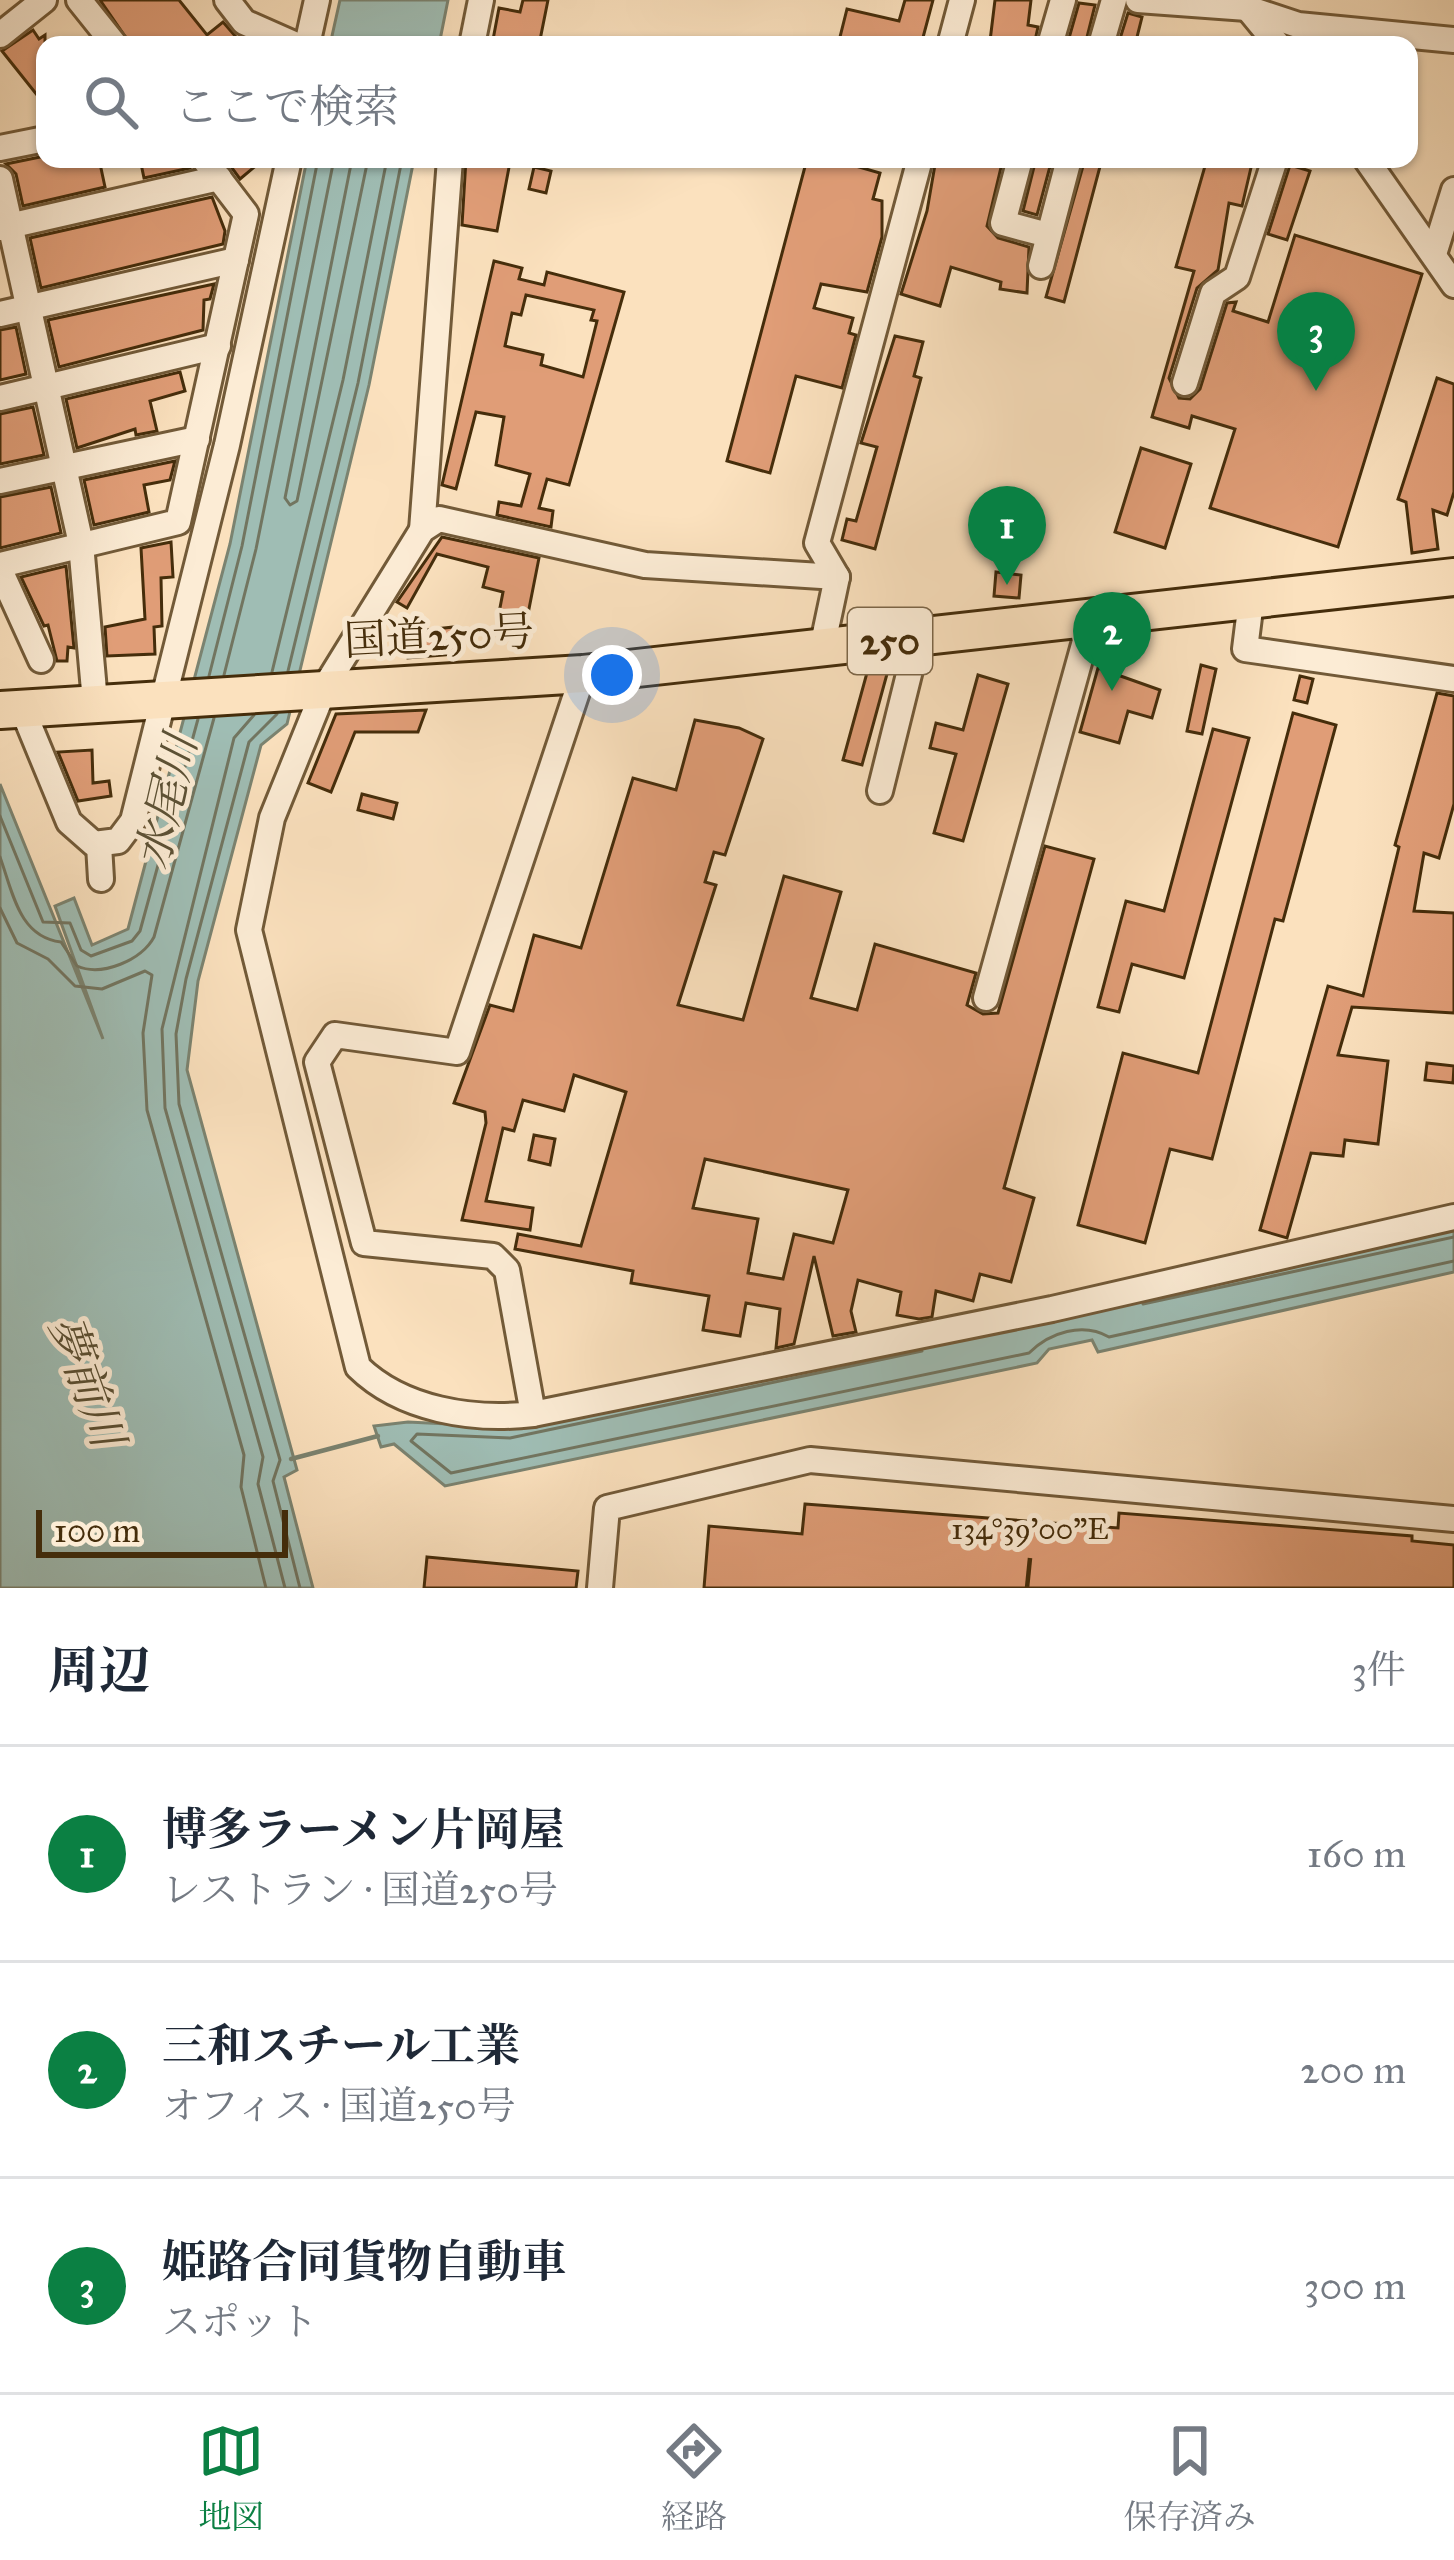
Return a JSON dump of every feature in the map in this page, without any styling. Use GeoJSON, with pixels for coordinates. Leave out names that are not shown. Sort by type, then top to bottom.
{"type":"FeatureCollection","features":[{"type":"Feature","properties":{"kind":"highway","name":"国道250号"},"geometry":{"type":"LineString","coordinates":[[11,709],[583,674],[1454,577]]}},
{"type":"Feature","properties":{"kind":"street"},"geometry":{"type":"LineString","coordinates":[[0,35],[44,0]]}},
{"type":"Feature","properties":{"kind":"street"},"geometry":{"type":"LineString","coordinates":[[80,0],[108,36]]}},
{"type":"Feature","properties":{"kind":"street"},"geometry":{"type":"LineString","coordinates":[[226,0],[244,22],[276,36]]}},
{"type":"Feature","properties":{"kind":"street"},"geometry":{"type":"LineString","coordinates":[[310,36],[317,0]]}},
{"type":"Feature","properties":{"kind":"street"},"geometry":{"type":"LineString","coordinates":[[474,36],[481,0]]}},
{"type":"Feature","properties":{"kind":"street"},"geometry":{"type":"LineString","coordinates":[[952,36],[962,0]]}},
{"type":"Feature","properties":{"kind":"street"},"geometry":{"type":"LineString","coordinates":[[1053,36],[1063,0]]}},
{"type":"Feature","properties":{"kind":"street"},"geometry":{"type":"LineString","coordinates":[[1104,36],[1114,0]]}},
{"type":"Feature","properties":{"kind":"street"},"geometry":{"type":"LineString","coordinates":[[1138,0],[1244,4],[1298,25],[1412,36]]}},
{"type":"Feature","properties":{"kind":"street"},"geometry":{"type":"LineString","coordinates":[[1244,4],[1271,36]]}},
{"type":"Feature","properties":{"kind":"street"},"geometry":{"type":"LineString","coordinates":[[1418,37],[1454,40]]}},
{"type":"Feature","properties":{"kind":"street"},"geometry":{"type":"LineString","coordinates":[[0,148],[36,141]]}},
{"type":"Feature","properties":{"kind":"street"},"geometry":{"type":"LineString","coordinates":[[11,709],[69,822],[83,839],[99,844],[118,842],[133,821],[160,698],[227,445],[287,168]]}},
{"type":"Feature","properties":{"kind":"street"},"geometry":{"type":"LineString","coordinates":[[422,530],[450,168]]}},
{"type":"Feature","properties":{"kind":"street"},"geometry":{"type":"LineString","coordinates":[[822,648],[837,577],[817,543],[918,168]]}},
{"type":"Feature","properties":{"kind":"street"},"geometry":{"type":"LineString","coordinates":[[1018,168],[1003,223],[1048,236]]}},
{"type":"Feature","properties":{"kind":"street"},"geometry":{"type":"LineString","coordinates":[[1041,266],[1067,168]]}},
{"type":"Feature","properties":{"kind":"street"},"geometry":{"type":"LineString","coordinates":[[1185,383],[1213,293],[1238,277],[1272,168]]}},
{"type":"Feature","properties":{"kind":"street"},"geometry":{"type":"LineString","coordinates":[[1373,168],[1435,251],[1454,285]]}},
{"type":"Feature","properties":{"kind":"street"},"geometry":{"type":"LineString","coordinates":[[5,226],[211,169],[246,214],[178,522],[0,568],[41,660]]}},
{"type":"Feature","properties":{"kind":"street"},"geometry":{"type":"LineString","coordinates":[[0,179],[5,226],[81,544],[95,702]]}},
{"type":"Feature","properties":{"kind":"street"},"geometry":{"type":"LineString","coordinates":[[1435,251],[1454,190]]}},
{"type":"Feature","properties":{"kind":"street"},"geometry":{"type":"LineString","coordinates":[[0,314],[236,260]]}},
{"type":"Feature","properties":{"kind":"street"},"geometry":{"type":"LineString","coordinates":[[0,398],[218,346]]}},
{"type":"Feature","properties":{"kind":"street"},"geometry":{"type":"LineString","coordinates":[[0,481],[197,439]]}},
{"type":"Feature","properties":{"kind":"street"},"geometry":{"type":"LineString","coordinates":[[837,577],[645,565],[439,519],[422,530],[325,687],[272,818],[249,930],[358,1366],[381,1390],[428,1406],[494,1419],[533,1414],[1052,1309],[1454,1217]]}},
{"type":"Feature","properties":{"kind":"street"},"geometry":{"type":"LineString","coordinates":[[1251,601],[1245,649],[1454,679]]}},
{"type":"Feature","properties":{"kind":"street"},"geometry":{"type":"LineString","coordinates":[[986,998],[1085,641],[1081,620]]}},
{"type":"Feature","properties":{"kind":"street"},"geometry":{"type":"LineString","coordinates":[[880,791],[918,638]]}},
{"type":"Feature","properties":{"kind":"street"},"geometry":{"type":"LineString","coordinates":[[533,1414],[507,1270],[494,1256],[364,1243],[317,1062],[335,1035],[457,1052],[583,674]]}},
{"type":"Feature","properties":{"kind":"street"},"geometry":{"type":"LineString","coordinates":[[99,844],[101,879]]}},
{"type":"Feature","properties":{"kind":"street"},"geometry":{"type":"LineString","coordinates":[[600,1588],[608,1508],[810,1460],[1454,1519]]}},
{"type":"Feature","properties":{"kind":"water"},"geometry":{"type":"Polygon","coordinates":[[[340,0],[448,0],[441,36],[332,36],[340,0]]]}},
{"type":"Feature","properties":{"kind":"water"},"geometry":{"type":"Polygon","coordinates":[[[305,168],[412,168],[369,385],[287,724],[261,745],[198,981],[187,1070],[297,1470],[284,1477],[313,1588],[0,1588],[0,784],[103,1039],[55,906],[74,898],[92,945],[128,929],[230,544],[305,168]]]}},
{"type":"Feature","properties":{"kind":"water"},"geometry":{"type":"Polygon","coordinates":[[[1454,1225],[1454,1272],[1098,1352],[1092,1340],[1049,1349],[1037,1363],[445,1486],[394,1444],[381,1447],[374,1426],[408,1422],[508,1427],[1454,1225]]]}},
{"type":"Feature","properties":{"kind":"building"},"geometry":{"type":"Polygon","coordinates":[[[100,0],[179,0],[207,35],[223,22],[235,36],[125,36],[100,0]]]}},
{"type":"Feature","properties":{"kind":"building"},"geometry":{"type":"Polygon","coordinates":[[[523,0],[548,0],[541,36],[494,36],[499,8],[520,12],[523,0]]]}},
{"type":"Feature","properties":{"kind":"building"},"geometry":{"type":"Polygon","coordinates":[[[905,0],[933,0],[923,36],[840,36],[847,9],[899,21],[905,0]]]}},
{"type":"Feature","properties":{"kind":"building"},"geometry":{"type":"Polygon","coordinates":[[[995,0],[1031,0],[1028,25],[1038,27],[1036,36],[991,36],[995,0]]]}},
{"type":"Feature","properties":{"kind":"building"},"geometry":{"type":"Polygon","coordinates":[[[1079,3],[1095,5],[1087,36],[1070,36],[1079,3]]]}},
{"type":"Feature","properties":{"kind":"building"},"geometry":{"type":"Polygon","coordinates":[[[1128,13],[1142,17],[1137,36],[1121,36],[1128,13]]]}},
{"type":"Feature","properties":{"kind":"building"},"geometry":{"type":"Polygon","coordinates":[[[33,30],[37,36],[36,94],[2,51],[33,30]]]}},
{"type":"Feature","properties":{"kind":"building"},"geometry":{"type":"Polygon","coordinates":[[[36,158],[36,168],[101,168],[105,187],[23,206],[16,174],[6,164],[36,158]]]}},
{"type":"Feature","properties":{"kind":"building"},"geometry":{"type":"Polygon","coordinates":[[[142,168],[190,168],[144,178],[142,168]]]}},
{"type":"Feature","properties":{"kind":"building"},"geometry":{"type":"Polygon","coordinates":[[[232,168],[253,168],[240,179],[232,168]]]}},
{"type":"Feature","properties":{"kind":"building"},"geometry":{"type":"Polygon","coordinates":[[[465,168],[509,168],[497,231],[462,225],[465,168]]]}},
{"type":"Feature","properties":{"kind":"building"},"geometry":{"type":"Polygon","coordinates":[[[534,168],[551,171],[546,193],[529,189],[534,168]]]}},
{"type":"Feature","properties":{"kind":"building"},"geometry":{"type":"Polygon","coordinates":[[[805,168],[862,168],[880,173],[873,199],[882,201],[882,237],[867,292],[821,284],[814,308],[853,318],[849,333],[856,335],[842,388],[796,376],[770,473],[727,461],[805,168]]]}},
{"type":"Feature","properties":{"kind":"building"},"geometry":{"type":"Polygon","coordinates":[[[934,168],[1001,168],[987,226],[998,238],[1029,247],[1027,293],[1000,289],[1001,282],[951,267],[940,306],[901,294],[927,211],[934,168]]]}},
{"type":"Feature","properties":{"kind":"building"},"geometry":{"type":"Polygon","coordinates":[[[1034,168],[1050,168],[1037,215],[1023,211],[1034,168]]]}},
{"type":"Feature","properties":{"kind":"building"},"geometry":{"type":"Polygon","coordinates":[[[1082,168],[1100,168],[1064,302],[1046,297],[1082,168]]]}},
{"type":"Feature","properties":{"kind":"building"},"geometry":{"type":"Polygon","coordinates":[[[1204,168],[1251,168],[1242,206],[1229,203],[1218,270],[1197,288],[1169,378],[1179,398],[1190,399],[1200,389],[1227,303],[1236,302],[1233,311],[1268,322],[1295,235],[1422,274],[1338,547],[1210,508],[1235,429],[1192,416],[1189,428],[1152,417],[1194,271],[1176,267],[1204,168]]]}},
{"type":"Feature","properties":{"kind":"building"},"geometry":{"type":"Polygon","coordinates":[[[1289,168],[1310,171],[1287,240],[1268,234],[1289,168]]]}},
{"type":"Feature","properties":{"kind":"building"},"geometry":{"type":"Polygon","coordinates":[[[212,197],[225,231],[223,244],[41,288],[30,238],[212,197]]]}},
{"type":"Feature","properties":{"kind":"building"},"geometry":{"type":"Polygon","coordinates":[[[494,261],[522,268],[519,279],[544,285],[547,272],[624,292],[569,485],[547,479],[539,508],[553,511],[551,527],[497,515],[499,502],[521,506],[530,474],[496,465],[504,417],[476,412],[456,489],[442,485],[494,261]],[[526,295],[521,315],[512,313],[505,346],[543,355],[541,365],[583,377],[597,321],[591,320],[594,310],[526,295]]]}},
{"type":"Feature","properties":{"kind":"building"},"geometry":{"type":"Polygon","coordinates":[[[214,284],[210,299],[204,300],[203,330],[59,367],[48,320],[214,284]]]}},
{"type":"Feature","properties":{"kind":"building"},"geometry":{"type":"Polygon","coordinates":[[[16,327],[26,374],[0,380],[0,330],[16,327]]]}},
{"type":"Feature","properties":{"kind":"building"},"geometry":{"type":"Polygon","coordinates":[[[895,336],[923,342],[914,376],[921,378],[875,549],[842,540],[847,519],[856,521],[877,447],[861,443],[895,336]]]}},
{"type":"Feature","properties":{"kind":"building"},"geometry":{"type":"Polygon","coordinates":[[[180,372],[185,391],[150,401],[157,431],[136,435],[135,429],[77,448],[66,399],[180,372]]]}},
{"type":"Feature","properties":{"kind":"building"},"geometry":{"type":"Polygon","coordinates":[[[1437,378],[1454,384],[1454,492],[1447,515],[1433,510],[1438,549],[1412,553],[1406,502],[1398,499],[1437,378]]]}},
{"type":"Feature","properties":{"kind":"building"},"geometry":{"type":"Polygon","coordinates":[[[33,407],[44,455],[0,464],[0,414],[33,407]]]}},
{"type":"Feature","properties":{"kind":"building"},"geometry":{"type":"Polygon","coordinates":[[[1141,448],[1191,464],[1165,548],[1115,532],[1141,448]]]}},
{"type":"Feature","properties":{"kind":"building"},"geometry":{"type":"Polygon","coordinates":[[[175,461],[170,480],[144,485],[149,512],[94,525],[84,480],[175,461]]]}},
{"type":"Feature","properties":{"kind":"building"},"geometry":{"type":"Polygon","coordinates":[[[51,487],[61,533],[0,548],[0,497],[51,487]]]}},
{"type":"Feature","properties":{"kind":"building"},"geometry":{"type":"Polygon","coordinates":[[[442,537],[539,558],[526,624],[498,618],[503,592],[483,587],[488,567],[437,554],[407,608],[397,602],[442,537]]]}},
{"type":"Feature","properties":{"kind":"building"},"geometry":{"type":"Polygon","coordinates":[[[171,542],[173,577],[161,578],[162,626],[154,627],[155,654],[107,656],[105,627],[145,619],[141,548],[171,542]]]}},
{"type":"Feature","properties":{"kind":"building"},"geometry":{"type":"Polygon","coordinates":[[[66,566],[74,648],[68,647],[67,661],[57,661],[48,625],[44,626],[21,577],[66,566]]]}},
{"type":"Feature","properties":{"kind":"building"},"geometry":{"type":"Polygon","coordinates":[[[996,572],[1021,575],[1019,598],[994,596],[996,572]]]}},
{"type":"Feature","properties":{"kind":"building"},"geometry":{"type":"Polygon","coordinates":[[[454,627],[457,654],[408,658],[406,632],[454,627]]]}},
{"type":"Feature","properties":{"kind":"building"},"geometry":{"type":"Polygon","coordinates":[[[1201,665],[1216,669],[1202,734],[1187,731],[1201,665]]]}},
{"type":"Feature","properties":{"kind":"building"},"geometry":{"type":"Polygon","coordinates":[[[1098,668],[1160,690],[1152,718],[1128,711],[1119,743],[1080,732],[1098,668]]]}},
{"type":"Feature","properties":{"kind":"building"},"geometry":{"type":"Polygon","coordinates":[[[868,669],[887,674],[862,765],[843,760],[868,669]]]}},
{"type":"Feature","properties":{"kind":"building"},"geometry":{"type":"Polygon","coordinates":[[[978,675],[1008,684],[963,841],[934,833],[956,754],[930,748],[936,723],[963,730],[978,675]]]}},
{"type":"Feature","properties":{"kind":"building"},"geometry":{"type":"Polygon","coordinates":[[[1300,676],[1313,679],[1307,703],[1294,700],[1300,676]]]}},
{"type":"Feature","properties":{"kind":"building"},"geometry":{"type":"Polygon","coordinates":[[[1437,693],[1454,696],[1454,804],[1439,858],[1424,853],[1414,911],[1454,913],[1454,1013],[1352,1007],[1338,1055],[1388,1061],[1378,1144],[1345,1140],[1343,1156],[1311,1153],[1287,1238],[1260,1230],[1328,986],[1363,996],[1399,847],[1395,845],[1437,693]]]}},
{"type":"Feature","properties":{"kind":"building"},"geometry":{"type":"Polygon","coordinates":[[[426,710],[418,732],[355,732],[331,792],[308,783],[336,714],[426,710]]]}},
{"type":"Feature","properties":{"kind":"building"},"geometry":{"type":"Polygon","coordinates":[[[1293,713],[1336,725],[1283,921],[1275,919],[1212,1159],[1170,1149],[1145,1243],[1078,1225],[1123,1053],[1198,1073],[1293,713]]]}},
{"type":"Feature","properties":{"kind":"building"},"geometry":{"type":"Polygon","coordinates":[[[695,720],[739,728],[763,739],[725,855],[714,852],[705,882],[716,885],[678,1005],[743,1020],[784,876],[841,892],[811,998],[857,1010],[875,944],[976,973],[967,1005],[983,1014],[998,1013],[1045,846],[1094,859],[1004,1188],[1034,1198],[1011,1282],[980,1274],[973,1301],[936,1291],[932,1317],[919,1319],[897,1315],[901,1292],[858,1280],[851,1311],[856,1332],[833,1336],[814,1256],[794,1344],[776,1348],[780,1309],[746,1303],[740,1336],[703,1330],[709,1296],[631,1283],[633,1271],[515,1249],[518,1234],[581,1246],[626,1092],[574,1075],[564,1111],[523,1100],[514,1131],[503,1128],[486,1201],[533,1208],[530,1230],[462,1220],[486,1123],[485,1112],[454,1103],[490,1005],[513,1011],[534,935],[581,948],[633,778],[676,790],[695,720]],[[705,1159],[693,1208],[758,1219],[748,1273],[783,1279],[794,1234],[833,1243],[848,1190],[705,1159]]]}},
{"type":"Feature","properties":{"kind":"building"},"geometry":{"type":"Polygon","coordinates":[[[1213,729],[1249,738],[1184,978],[1132,964],[1119,1012],[1098,1007],[1126,901],[1164,911],[1213,729]]]}},
{"type":"Feature","properties":{"kind":"building"},"geometry":{"type":"Polygon","coordinates":[[[92,750],[93,783],[109,781],[111,796],[78,801],[58,752],[92,750]]]}},
{"type":"Feature","properties":{"kind":"building"},"geometry":{"type":"Polygon","coordinates":[[[362,794],[397,803],[393,819],[358,810],[362,794]]]}},
{"type":"Feature","properties":{"kind":"building"},"geometry":{"type":"Polygon","coordinates":[[[1427,1063],[1454,1066],[1453,1083],[1425,1080],[1427,1063]]]}},
{"type":"Feature","properties":{"kind":"building"},"geometry":{"type":"Polygon","coordinates":[[[534,1135],[555,1139],[550,1165],[529,1160],[534,1135]]]}},
{"type":"Feature","properties":{"kind":"building"},"geometry":{"type":"Polygon","coordinates":[[[805,1504],[1118,1528],[1119,1513],[1412,1536],[1412,1541],[1454,1545],[1454,1588],[704,1588],[709,1526],[802,1534],[805,1504]]]}},
{"type":"Feature","properties":{"kind":"building"},"geometry":{"type":"Polygon","coordinates":[[[427,1557],[578,1571],[576,1588],[424,1588],[427,1557]]]}},
{"type":"Feature","properties":{"kind":"waterway"},"geometry":{"type":"LineString","coordinates":[[291,1459],[378,1436]]}},
{"type":"Feature","properties":{"kind":"place","name":"姫路合同貨物自動車"},"geometry":{"type":"Point","coordinates":[1316,391]}},
{"type":"Feature","properties":{"kind":"place","name":"博多ラーメン片岡屋"},"geometry":{"type":"Point","coordinates":[1007,585]}},
{"type":"Feature","properties":{"kind":"place","name":"三和スチール工業"},"geometry":{"type":"Point","coordinates":[1112,691]}},
{"type":"Feature","properties":{"kind":"water label","name":"水尾川"},"geometry":{"type":"Point","coordinates":[166,802]}},
{"type":"Feature","properties":{"kind":"water label","name":"夢前川"},"geometry":{"type":"Point","coordinates":[87,1381]}}]}
